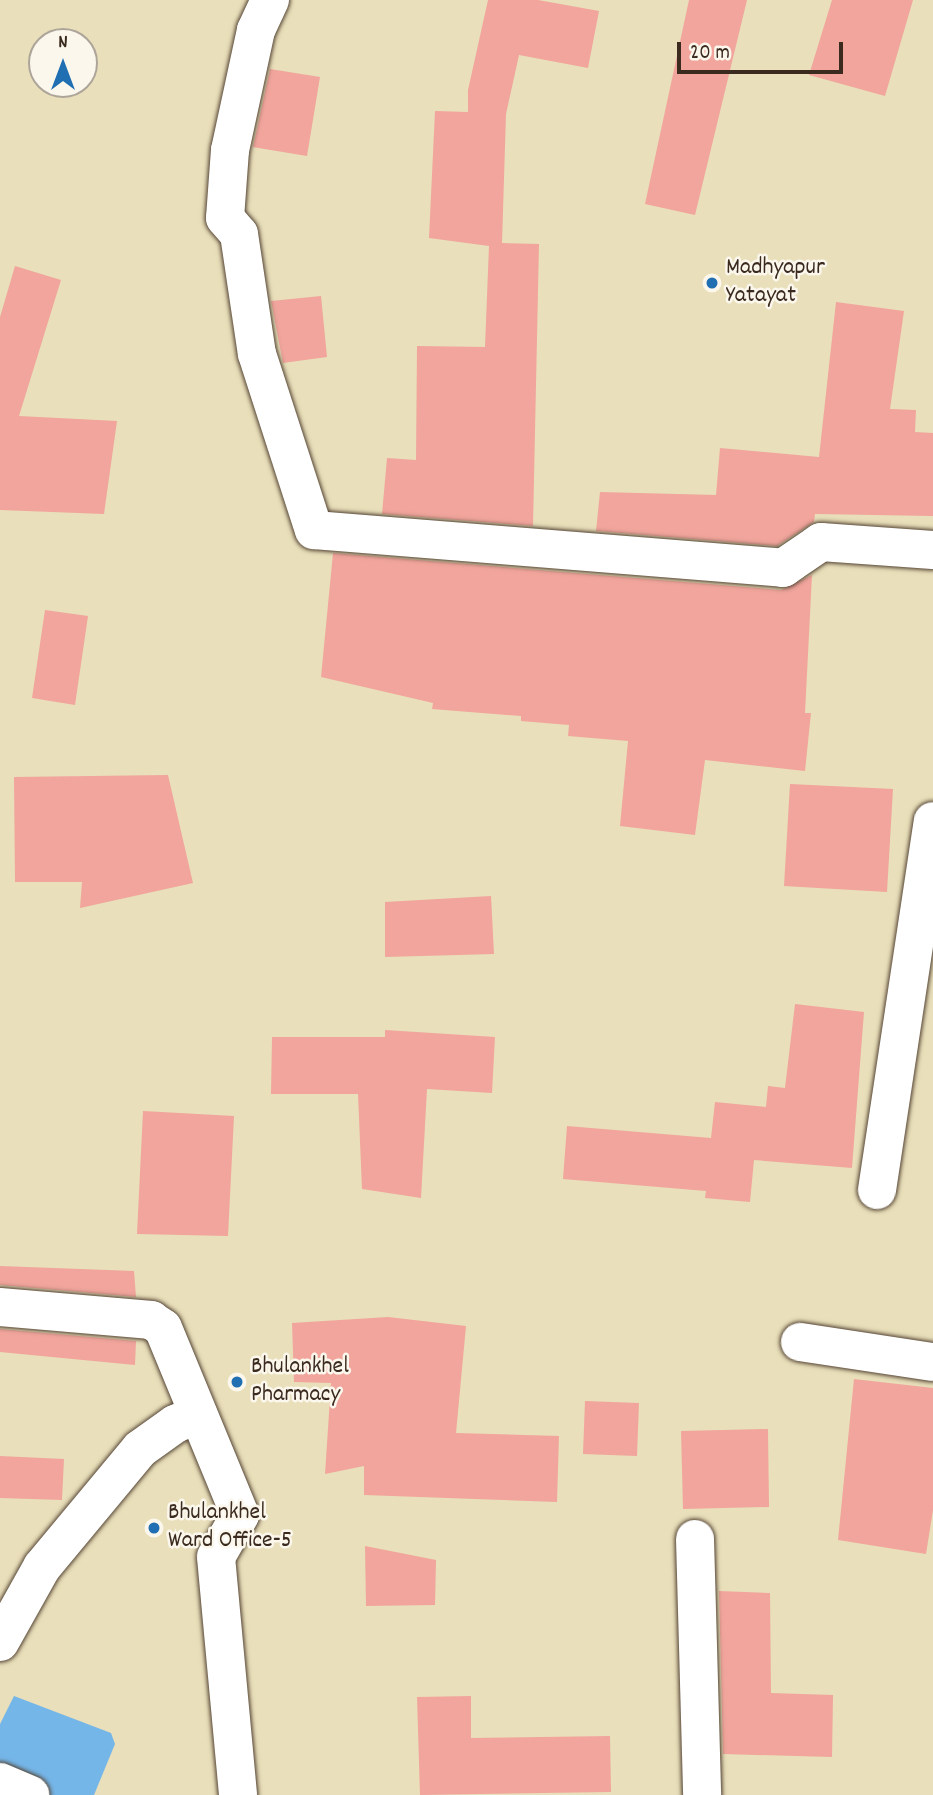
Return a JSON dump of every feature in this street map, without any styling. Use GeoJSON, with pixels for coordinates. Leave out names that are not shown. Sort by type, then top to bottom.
{"type":"FeatureCollection","features":[{"type":"Feature","properties":{"kind":"street"},"geometry":{"type":"LineString","coordinates":[[270,0],[256,30],[230,150],[225,218],[239,234],[257,354],[314,530],[783,568],[821,542],[933,550]]}},
{"type":"Feature","properties":{"kind":"street"},"geometry":{"type":"LineString","coordinates":[[877,1190],[933,821]]}},
{"type":"Feature","properties":{"kind":"street"},"geometry":{"type":"LineString","coordinates":[[0,1307],[151,1320],[163,1328],[240,1515],[216,1557],[238,1795]]}},
{"type":"Feature","properties":{"kind":"street"},"geometry":{"type":"LineString","coordinates":[[800,1342],[933,1362]]}},
{"type":"Feature","properties":{"kind":"street"},"geometry":{"type":"LineString","coordinates":[[0,1642],[42,1567],[140,1449],[174,1424],[198,1414]]}},
{"type":"Feature","properties":{"kind":"street"},"geometry":{"type":"LineString","coordinates":[[695,1539],[702,1795]]}},
{"type":"Feature","properties":{"kind":"street"},"geometry":{"type":"LineString","coordinates":[[0,1782],[30,1795]]}},
{"type":"Feature","properties":{"kind":"water"},"geometry":{"type":"Polygon","coordinates":[[[14,1696],[111,1733],[115,1744],[94,1795],[39,1795],[0,1779],[0,1724],[14,1696]]]}},
{"type":"Feature","properties":{"kind":"building"},"geometry":{"type":"Polygon","coordinates":[[[488,0],[538,0],[599,11],[588,68],[519,55],[506,114],[502,243],[539,244],[533,526],[382,514],[387,458],[416,460],[417,346],[485,347],[489,246],[429,238],[435,111],[468,112],[468,90],[488,0]]]}},
{"type":"Feature","properties":{"kind":"building"},"geometry":{"type":"Polygon","coordinates":[[[689,0],[747,0],[695,215],[645,204],[689,0]]]}},
{"type":"Feature","properties":{"kind":"building"},"geometry":{"type":"Polygon","coordinates":[[[832,0],[913,0],[885,96],[809,75],[832,0]]]}},
{"type":"Feature","properties":{"kind":"building"},"geometry":{"type":"Polygon","coordinates":[[[270,69],[320,77],[307,156],[253,147],[270,69]]]}},
{"type":"Feature","properties":{"kind":"building"},"geometry":{"type":"Polygon","coordinates":[[[15,266],[61,280],[19,416],[117,421],[104,514],[0,510],[0,317],[15,266]]]}},
{"type":"Feature","properties":{"kind":"building"},"geometry":{"type":"Polygon","coordinates":[[[321,296],[327,357],[283,363],[271,301],[321,296]]]}},
{"type":"Feature","properties":{"kind":"building"},"geometry":{"type":"Polygon","coordinates":[[[836,302],[904,311],[890,409],[916,410],[915,432],[933,433],[933,516],[815,514],[814,522],[777,546],[596,531],[600,492],[716,495],[720,448],[819,457],[836,302]]]}},
{"type":"Feature","properties":{"kind":"building"},"geometry":{"type":"Polygon","coordinates":[[[333,553],[781,590],[812,575],[805,713],[811,713],[805,771],[705,760],[695,835],[620,826],[628,741],[568,736],[569,725],[521,721],[521,716],[432,709],[433,703],[321,677],[333,553]]]}},
{"type":"Feature","properties":{"kind":"building"},"geometry":{"type":"Polygon","coordinates":[[[45,610],[88,616],[75,705],[32,698],[45,610]]]}},
{"type":"Feature","properties":{"kind":"building"},"geometry":{"type":"Polygon","coordinates":[[[168,775],[193,883],[80,908],[82,882],[15,882],[14,777],[168,775]]]}},
{"type":"Feature","properties":{"kind":"building"},"geometry":{"type":"Polygon","coordinates":[[[790,784],[893,789],[887,892],[784,886],[790,784]]]}},
{"type":"Feature","properties":{"kind":"building"},"geometry":{"type":"Polygon","coordinates":[[[491,896],[494,954],[385,957],[385,902],[491,896]]]}},
{"type":"Feature","properties":{"kind":"building"},"geometry":{"type":"Polygon","coordinates":[[[795,1004],[864,1012],[852,1168],[754,1160],[750,1202],[705,1198],[706,1191],[563,1179],[567,1126],[711,1138],[715,1102],[766,1107],[768,1086],[785,1088],[795,1004]]]}},
{"type":"Feature","properties":{"kind":"building"},"geometry":{"type":"Polygon","coordinates":[[[385,1030],[495,1037],[492,1093],[427,1089],[421,1198],[362,1189],[358,1094],[271,1094],[272,1037],[385,1037],[385,1030]]]}},
{"type":"Feature","properties":{"kind":"building"},"geometry":{"type":"Polygon","coordinates":[[[143,1111],[234,1116],[228,1236],[137,1234],[143,1111]]]}},
{"type":"Feature","properties":{"kind":"building"},"geometry":{"type":"Polygon","coordinates":[[[0,1266],[134,1271],[136,1297],[0,1285],[0,1266]]]}},
{"type":"Feature","properties":{"kind":"building"},"geometry":{"type":"Polygon","coordinates":[[[388,1317],[466,1326],[456,1433],[559,1436],[557,1502],[364,1495],[364,1466],[325,1474],[331,1383],[294,1382],[292,1323],[388,1317]]]}},
{"type":"Feature","properties":{"kind":"building"},"geometry":{"type":"Polygon","coordinates":[[[0,1329],[136,1341],[135,1365],[0,1352],[0,1329]]]}},
{"type":"Feature","properties":{"kind":"building"},"geometry":{"type":"Polygon","coordinates":[[[854,1379],[933,1388],[933,1510],[926,1554],[838,1540],[854,1379]]]}},
{"type":"Feature","properties":{"kind":"building"},"geometry":{"type":"Polygon","coordinates":[[[585,1401],[639,1403],[637,1456],[583,1454],[585,1401]]]}},
{"type":"Feature","properties":{"kind":"building"},"geometry":{"type":"Polygon","coordinates":[[[768,1429],[769,1507],[683,1509],[681,1431],[768,1429]]]}},
{"type":"Feature","properties":{"kind":"building"},"geometry":{"type":"Polygon","coordinates":[[[0,1456],[64,1459],[62,1500],[0,1498],[0,1456]]]}},
{"type":"Feature","properties":{"kind":"building"},"geometry":{"type":"Polygon","coordinates":[[[365,1546],[436,1560],[435,1605],[366,1606],[365,1546]]]}},
{"type":"Feature","properties":{"kind":"building"},"geometry":{"type":"Polygon","coordinates":[[[719,1591],[770,1593],[771,1693],[833,1695],[832,1757],[723,1754],[719,1591]]]}},
{"type":"Feature","properties":{"kind":"building"},"geometry":{"type":"Polygon","coordinates":[[[471,1696],[471,1738],[610,1736],[611,1792],[420,1795],[417,1697],[471,1696]]]}},
{"type":"Feature","properties":{"kind":"place","name":"Madhyapur Yatayat"},"geometry":{"type":"Point","coordinates":[712,283]}},
{"type":"Feature","properties":{"kind":"place","name":"Bhulankhel Pharmacy"},"geometry":{"type":"Point","coordinates":[237,1382]}},
{"type":"Feature","properties":{"kind":"place","name":"Bhulankhel Ward Office-5"},"geometry":{"type":"Point","coordinates":[154,1528]}}]}
